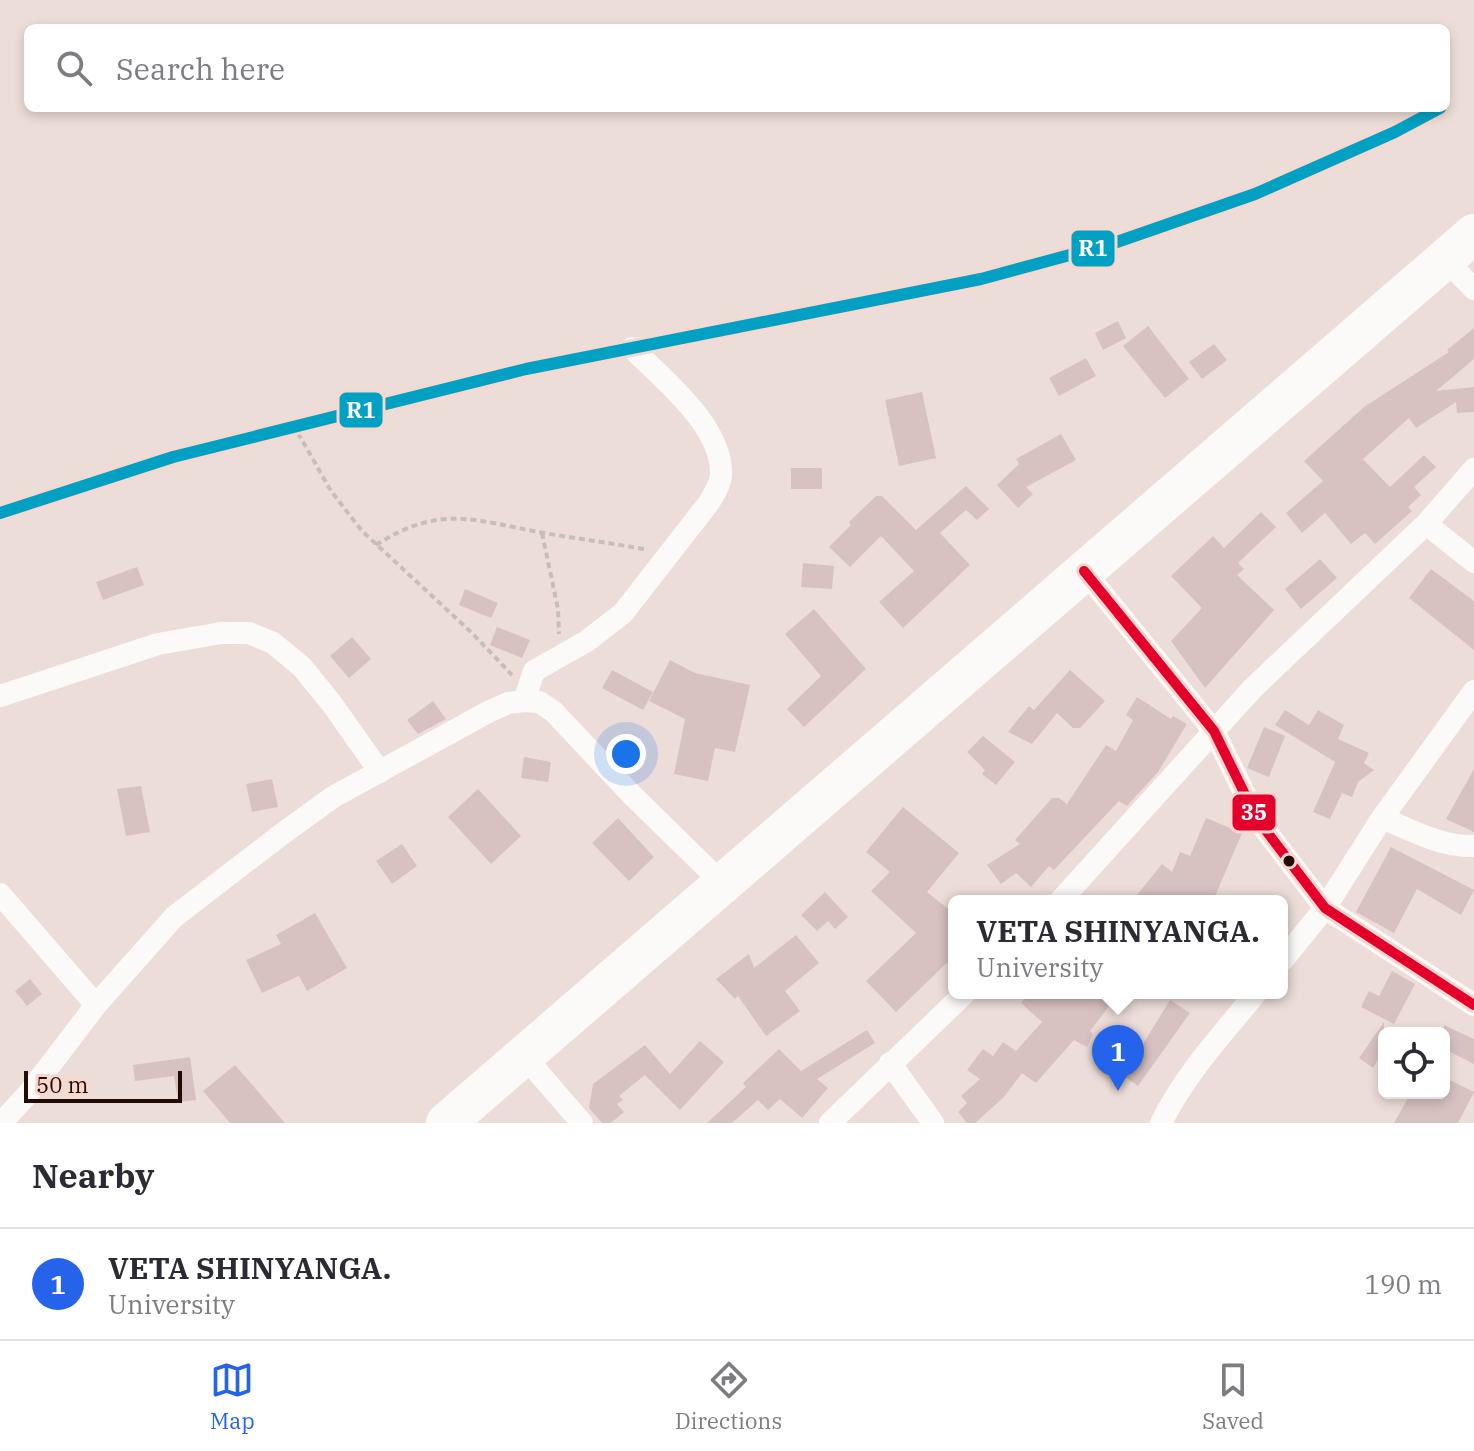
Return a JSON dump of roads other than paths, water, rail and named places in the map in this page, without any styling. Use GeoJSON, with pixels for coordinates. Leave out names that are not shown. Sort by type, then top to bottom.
{"type":"FeatureCollection","features":[{"type":"Feature","properties":{"kind":"highway"},"geometry":{"type":"LineString","coordinates":[[446,1123],[1460,246]]}},
{"type":"Feature","properties":{"kind":"street"},"geometry":{"type":"LineString","coordinates":[[1460,246],[1474,289]]}},
{"type":"Feature","properties":{"kind":"street"},"geometry":{"type":"LineString","coordinates":[[525,696],[534,671],[600,632],[623,613],[670,555],[719,485],[717,452],[697,414],[632,348]]}},
{"type":"Feature","properties":{"kind":"street"},"geometry":{"type":"LineString","coordinates":[[1065,895],[1286,655],[1426,524],[1474,469]]}},
{"type":"Feature","properties":{"kind":"street"},"geometry":{"type":"LineString","coordinates":[[1426,524],[1474,562]]}},
{"type":"Feature","properties":{"kind":"street"},"geometry":{"type":"LineString","coordinates":[[1084,571],[1214,731],[1257,819],[1325,908],[1474,1005]]}},
{"type":"Feature","properties":{"kind":"street"},"geometry":{"type":"LineString","coordinates":[[0,696],[158,644],[221,633],[249,633],[273,643],[302,667],[380,772]]}},
{"type":"Feature","properties":{"kind":"street"},"geometry":{"type":"LineString","coordinates":[[1288,954],[1325,908],[1382,818],[1474,691]]}},
{"type":"Feature","properties":{"kind":"street"},"geometry":{"type":"LineString","coordinates":[[1,1123],[96,1005],[174,917],[320,806],[490,711],[525,696],[553,711],[632,795],[723,884]]}},
{"type":"Feature","properties":{"kind":"street"},"geometry":{"type":"LineString","coordinates":[[1382,818],[1433,839],[1474,846]]}},
{"type":"Feature","properties":{"kind":"street"},"geometry":{"type":"LineString","coordinates":[[0,894],[96,1005]]}},
{"type":"Feature","properties":{"kind":"street"},"geometry":{"type":"LineString","coordinates":[[830,1123],[959,999]]}},
{"type":"Feature","properties":{"kind":"street"},"geometry":{"type":"LineString","coordinates":[[1161,1123],[1172,1101],[1214,1043],[1251,999]]}},
{"type":"Feature","properties":{"kind":"street"},"geometry":{"type":"LineString","coordinates":[[524,1056],[582,1123]]}},
{"type":"Feature","properties":{"kind":"street"},"geometry":{"type":"LineString","coordinates":[[890,1063],[933,1123]]}},
{"type":"Feature","properties":{"kind":"place","name":"VETA SHINYANGA."},"geometry":{"type":"Point","coordinates":[1118,1091]}}]}
